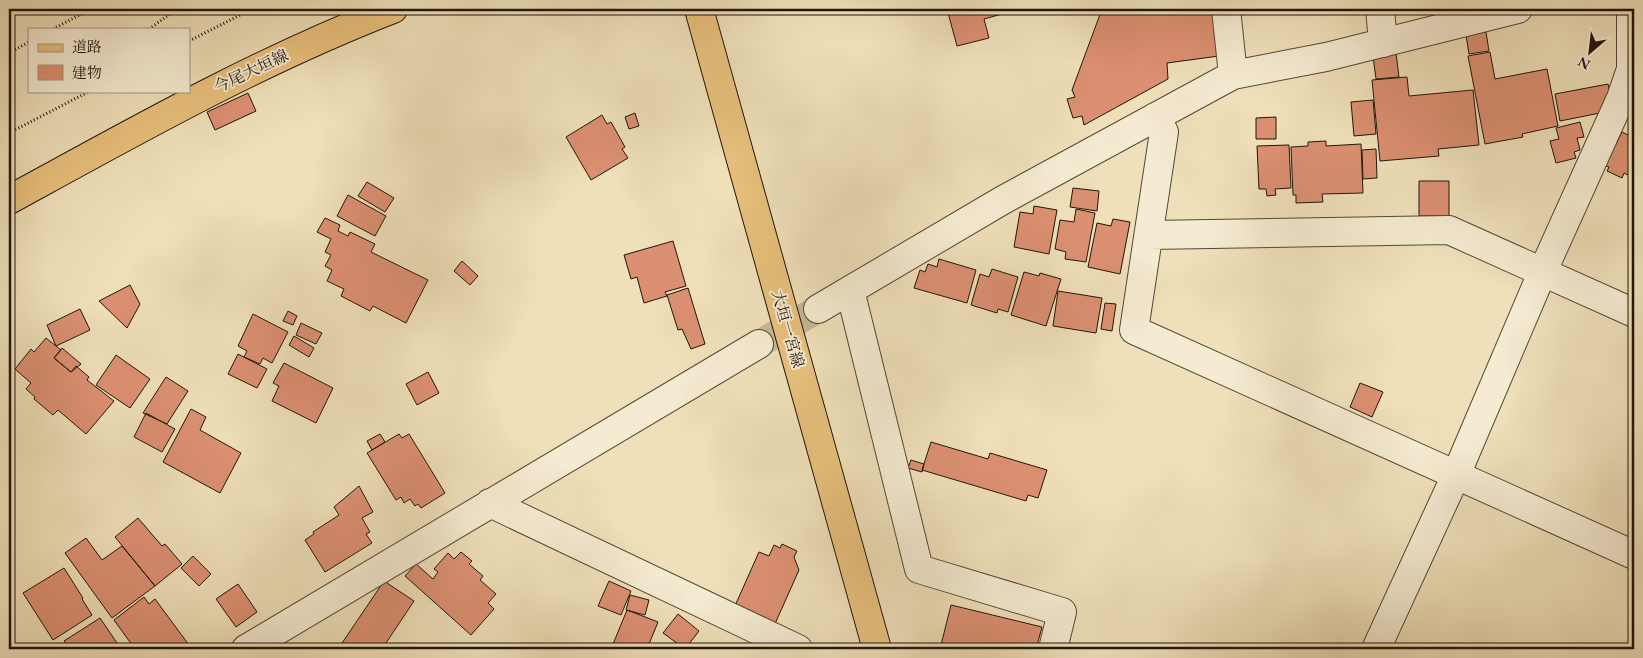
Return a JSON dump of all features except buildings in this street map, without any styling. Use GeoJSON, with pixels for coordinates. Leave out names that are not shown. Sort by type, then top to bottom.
{"type":"FeatureCollection","features":[{"type":"Feature","properties":{"kind":"main road","name":"今尾大垣線"},"geometry":{"type":"LineString","coordinates":[[9,200],[213,89],[338,30],[393,9]]}},
{"type":"Feature","properties":{"kind":"main road","name":"大垣一宮線"},"geometry":{"type":"LineString","coordinates":[[699,9],[877,649]]}},
{"type":"Feature","properties":{"kind":"street"},"geometry":{"type":"LineString","coordinates":[[1226,9],[1233,75]]}},
{"type":"Feature","properties":{"kind":"street"},"geometry":{"type":"LineString","coordinates":[[1380,9],[1382,43]]}},
{"type":"Feature","properties":{"kind":"street"},"geometry":{"type":"LineString","coordinates":[[818,309],[1004,200],[1233,75],[1326,57],[1518,9]]}},
{"type":"Feature","properties":{"kind":"street"},"geometry":{"type":"LineString","coordinates":[[1376,649],[1456,475],[1542,273],[1626,106],[1631,68],[1631,9]]}},
{"type":"Feature","properties":{"kind":"street"},"geometry":{"type":"LineString","coordinates":[[1155,117],[1164,132],[1134,330],[1634,555]]}},
{"type":"Feature","properties":{"kind":"street"},"geometry":{"type":"LineString","coordinates":[[1149,235],[1448,230],[1634,313]]}},
{"type":"Feature","properties":{"kind":"street"},"geometry":{"type":"LineString","coordinates":[[850,290],[919,569],[1062,612],[1053,649]]}},
{"type":"Feature","properties":{"kind":"street"},"geometry":{"type":"LineString","coordinates":[[246,649],[760,344]]}},
{"type":"Feature","properties":{"kind":"street"},"geometry":{"type":"LineString","coordinates":[[490,503],[798,649]]}},
{"type":"Feature","properties":{"kind":"path"},"geometry":{"type":"LineString","coordinates":[[56,28],[91,9]]}},
{"type":"Feature","properties":{"kind":"path"},"geometry":{"type":"LineString","coordinates":[[150,28],[177,9]]}},
{"type":"Feature","properties":{"kind":"path"},"geometry":{"type":"LineString","coordinates":[[190,40],[252,9]]}},
{"type":"Feature","properties":{"kind":"path"},"geometry":{"type":"LineString","coordinates":[[9,53],[28,43]]}},
{"type":"Feature","properties":{"kind":"path"},"geometry":{"type":"LineString","coordinates":[[9,133],[88,92]]}},
{"type":"Feature","properties":{"kind":"tunnel"},"geometry":{"type":"LineString","coordinates":[[759,344],[818,309]]}}]}
